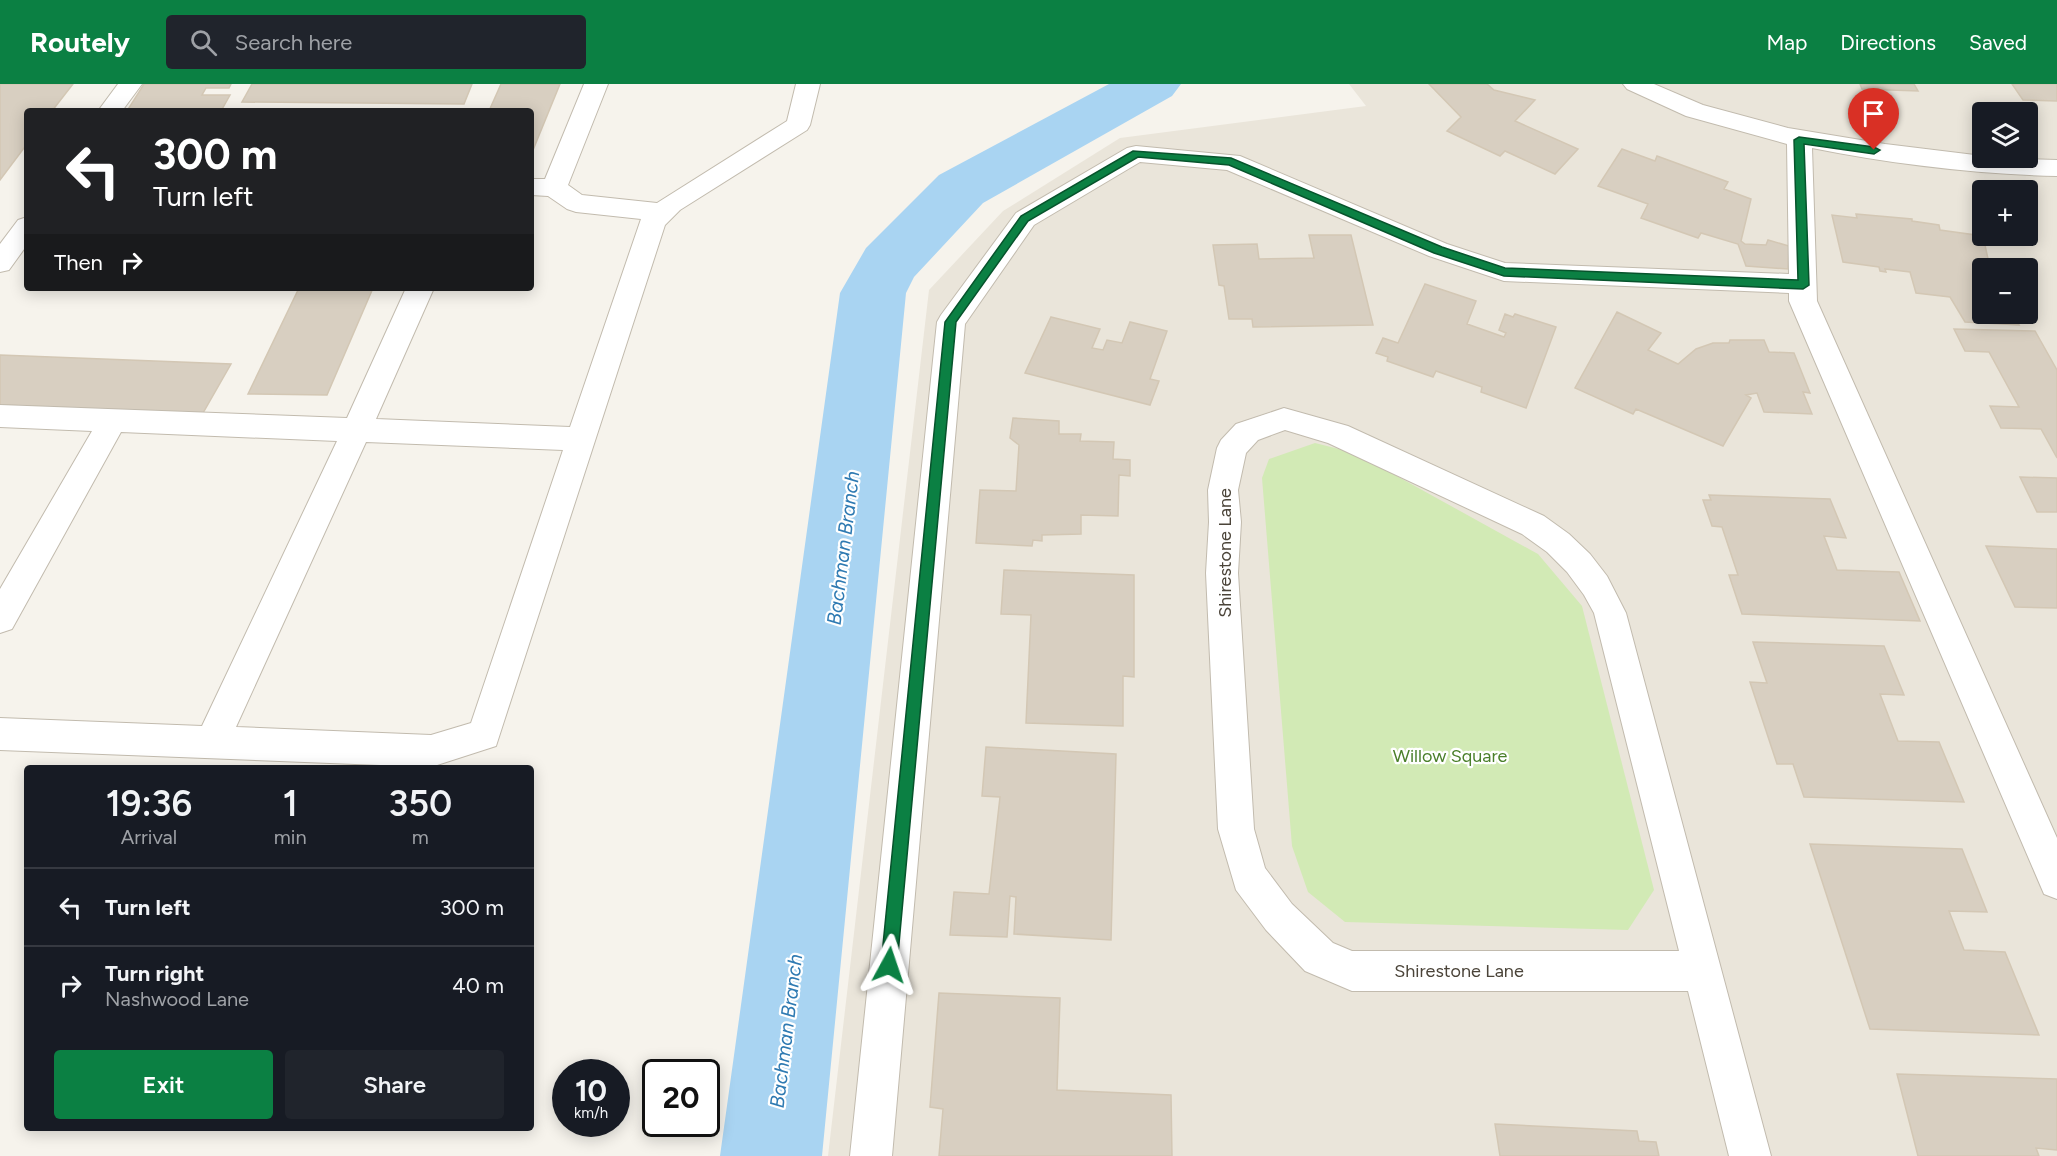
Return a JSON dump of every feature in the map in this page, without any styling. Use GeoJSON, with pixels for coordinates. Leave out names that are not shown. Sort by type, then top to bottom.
{"type":"FeatureCollection","features":[{"type":"Feature","properties":{"kind":"street"},"geometry":{"type":"LineString","coordinates":[[112,108],[130,84]]}},
{"type":"Feature","properties":{"kind":"street"},"geometry":{"type":"LineString","coordinates":[[596,84],[542,188],[576,203],[662,212]]}},
{"type":"Feature","properties":{"kind":"street"},"geometry":{"type":"LineString","coordinates":[[0,734],[431,751],[484,735],[653,221],[671,204],[798,125],[808,84]]}},
{"type":"Feature","properties":{"kind":"street"},"geometry":{"type":"LineString","coordinates":[[1635,84],[1717,119],[1799,140],[2054,173]]}},
{"type":"Feature","properties":{"kind":"street"},"geometry":{"type":"LineString","coordinates":[[1799,140],[1803,301],[2057,881]]}},
{"type":"Feature","properties":{"kind":"street"},"geometry":{"type":"LineString","coordinates":[[871,1156],[951,322],[1025,219],[1136,154],[1231,162],[1438,250],[1504,272],[1803,285]]}},
{"type":"Feature","properties":{"kind":"street"},"geometry":{"type":"LineString","coordinates":[[0,263],[24,230]]}},
{"type":"Feature","properties":{"kind":"street"},"geometry":{"type":"LineString","coordinates":[[212,742],[357,430],[419,291]]}},
{"type":"Feature","properties":{"kind":"street"},"geometry":{"type":"LineString","coordinates":[[0,416],[581,439]]}},
{"type":"Feature","properties":{"kind":"street","name":"Shirestone Lane"},"geometry":{"type":"LineString","coordinates":[[1704,971],[1352,971],[1319,957],[1279,917],[1249,878],[1236,829],[1222,573],[1225,522],[1223,490],[1232,448],[1247,432],[1284,419],[1337,434],[1533,525],[1560,543],[1586,570],[1601,592],[1610,613],[1704,971],[1750,1156]]}},
{"type":"Feature","properties":{"kind":"street"},"geometry":{"type":"LineString","coordinates":[[0,619],[113,420]]}},
{"type":"Feature","properties":{"kind":"shaded area"},"geometry":{"type":"Polygon","coordinates":[[[1349,84],[2057,84],[2057,1156],[828,1156],[929,290],[1003,211],[1120,138],[1366,106],[1349,84]]]}},
{"type":"Feature","properties":{"kind":"green space","name":"Willow Square"},"geometry":{"type":"Polygon","coordinates":[[[1315,443],[1355,453],[1538,554],[1582,606],[1654,890],[1628,930],[1345,922],[1308,892],[1292,846],[1262,478],[1269,459],[1315,443]]]}},
{"type":"Feature","properties":{"kind":"building"},"geometry":{"type":"Polygon","coordinates":[[[0,84],[73,84],[54,108],[24,108],[24,148],[0,180],[0,84]]]}},
{"type":"Feature","properties":{"kind":"building"},"geometry":{"type":"Polygon","coordinates":[[[144,84],[231,84],[229,88],[206,88],[202,95],[230,95],[223,108],[129,108],[144,84]]]}},
{"type":"Feature","properties":{"kind":"building"},"geometry":{"type":"Polygon","coordinates":[[[252,84],[472,84],[464,104],[242,102],[252,84]]]}},
{"type":"Feature","properties":{"kind":"building"},"geometry":{"type":"Polygon","coordinates":[[[501,84],[560,84],[534,148],[534,108],[490,108],[501,84]]]}},
{"type":"Feature","properties":{"kind":"building"},"geometry":{"type":"Polygon","coordinates":[[[1429,84],[1487,84],[1494,90],[1535,100],[1515,121],[1578,149],[1555,174],[1505,151],[1500,156],[1447,131],[1461,117],[1429,84]]]}},
{"type":"Feature","properties":{"kind":"building"},"geometry":{"type":"Polygon","coordinates":[[[1860,84],[1914,84],[1918,91],[1862,89],[1860,84]]]}},
{"type":"Feature","properties":{"kind":"building"},"geometry":{"type":"Polygon","coordinates":[[[2012,84],[2057,84],[2057,101],[2023,100],[2012,84]]]}},
{"type":"Feature","properties":{"kind":"building"},"geometry":{"type":"Polygon","coordinates":[[[1622,149],[1655,161],[1657,156],[1728,182],[1724,189],[1751,199],[1741,241],[1745,244],[1766,245],[1768,240],[1789,246],[1788,269],[1746,266],[1738,244],[1701,233],[1698,238],[1641,218],[1648,204],[1598,186],[1622,149]]]}},
{"type":"Feature","properties":{"kind":"building"},"geometry":{"type":"Polygon","coordinates":[[[1856,214],[1912,219],[1912,221],[1939,225],[1940,230],[1972,234],[1972,246],[1985,246],[1988,258],[1972,258],[1972,322],[1965,322],[1950,297],[1916,293],[1910,272],[1885,269],[1886,272],[1880,271],[1879,267],[1843,262],[1832,215],[1857,218],[1856,214]]]}},
{"type":"Feature","properties":{"kind":"building"},"geometry":{"type":"Polygon","coordinates":[[[1309,235],[1351,235],[1373,325],[1253,327],[1252,319],[1229,319],[1224,286],[1219,285],[1213,245],[1257,244],[1259,259],[1314,258],[1309,235]]]}},
{"type":"Feature","properties":{"kind":"building"},"geometry":{"type":"Polygon","coordinates":[[[1425,284],[1476,301],[1467,324],[1504,337],[1506,333],[1499,330],[1505,314],[1513,317],[1515,314],[1556,327],[1526,408],[1481,392],[1482,387],[1436,371],[1433,377],[1387,361],[1388,357],[1376,353],[1383,338],[1398,343],[1425,284]]]}},
{"type":"Feature","properties":{"kind":"building"},"geometry":{"type":"Polygon","coordinates":[[[298,291],[372,291],[327,395],[248,394],[298,291]]]}},
{"type":"Feature","properties":{"kind":"building"},"geometry":{"type":"Polygon","coordinates":[[[1617,312],[1661,333],[1648,350],[1678,364],[1696,349],[1713,343],[1729,343],[1730,340],[1764,340],[1769,352],[1794,353],[1810,393],[1803,392],[1812,414],[1764,412],[1757,393],[1746,395],[1751,398],[1723,446],[1636,409],[1633,414],[1575,388],[1617,312]]]}},
{"type":"Feature","properties":{"kind":"building"},"geometry":{"type":"Polygon","coordinates":[[[1051,317],[1100,329],[1092,348],[1103,350],[1107,340],[1122,343],[1130,322],[1167,331],[1150,379],[1159,381],[1150,405],[1025,373],[1051,317]]]}},
{"type":"Feature","properties":{"kind":"building"},"geometry":{"type":"Polygon","coordinates":[[[1954,329],[2035,331],[2057,370],[2057,458],[2041,429],[2001,428],[1990,406],[2019,407],[1989,352],[1965,351],[1954,329]]]}},
{"type":"Feature","properties":{"kind":"building"},"geometry":{"type":"Polygon","coordinates":[[[0,355],[231,364],[203,413],[0,405],[0,355]]]}},
{"type":"Feature","properties":{"kind":"building"},"geometry":{"type":"Polygon","coordinates":[[[1013,418],[1059,421],[1059,434],[1081,434],[1080,441],[1114,442],[1113,459],[1130,460],[1130,476],[1119,475],[1118,516],[1081,515],[1081,534],[1042,535],[1042,541],[1033,540],[1032,546],[976,543],[980,490],[1016,491],[1019,445],[1010,438],[1013,418]]]}},
{"type":"Feature","properties":{"kind":"building"},"geometry":{"type":"Polygon","coordinates":[[[2020,477],[2057,478],[2057,512],[2037,512],[2020,477]]]}},
{"type":"Feature","properties":{"kind":"building"},"geometry":{"type":"Polygon","coordinates":[[[1709,495],[1830,499],[1846,538],[1824,536],[1837,570],[1899,572],[1920,621],[1742,614],[1729,575],[1738,575],[1722,527],[1712,526],[1703,500],[1711,500],[1709,495]]]}},
{"type":"Feature","properties":{"kind":"building"},"geometry":{"type":"Polygon","coordinates":[[[1986,546],[2057,549],[2057,608],[2015,607],[1986,546]]]}},
{"type":"Feature","properties":{"kind":"building"},"geometry":{"type":"Polygon","coordinates":[[[1004,570],[1134,575],[1134,677],[1123,676],[1123,726],[1026,723],[1031,615],[1001,614],[1004,570]]]}},
{"type":"Feature","properties":{"kind":"building"},"geometry":{"type":"Polygon","coordinates":[[[1753,642],[1884,646],[1904,695],[1880,694],[1898,741],[1939,742],[1964,802],[1804,797],[1793,764],[1777,764],[1750,682],[1767,683],[1753,642]]]}},
{"type":"Feature","properties":{"kind":"building"},"geometry":{"type":"Polygon","coordinates":[[[986,747],[1116,754],[1111,940],[1014,934],[1016,897],[1010,896],[1007,937],[950,935],[954,892],[989,894],[1000,797],[982,796],[986,747]]]}},
{"type":"Feature","properties":{"kind":"building"},"geometry":{"type":"Polygon","coordinates":[[[1810,844],[1962,849],[1987,912],[1949,911],[1964,950],[2005,952],[2039,1035],[1870,1029],[1810,844]]]}},
{"type":"Feature","properties":{"kind":"building"},"geometry":{"type":"Polygon","coordinates":[[[939,993],[1060,998],[1057,1090],[1171,1095],[1172,1156],[939,1156],[943,1109],[930,1107],[939,993]]]}},
{"type":"Feature","properties":{"kind":"building"},"geometry":{"type":"Polygon","coordinates":[[[1897,1074],[2057,1079],[2057,1150],[2036,1148],[2039,1156],[1918,1156],[1897,1074]]]}},
{"type":"Feature","properties":{"kind":"building"},"geometry":{"type":"Polygon","coordinates":[[[1495,1124],[1637,1131],[1639,1141],[1656,1142],[1659,1156],[1500,1156],[1495,1124]]]}},
{"type":"Feature","properties":{"kind":"waterway","name":"Bachman Branch"},"geometry":{"type":"LineString","coordinates":[[771,1156],[873,293],[889,264],[961,189],[1152,84]]}},
{"type":"Feature","properties":{"kind":"route"},"geometry":{"type":"LineString","coordinates":[[889,965],[951,322],[1025,219],[1136,154],[1231,162],[1438,250],[1504,272],[1803,285],[1799,140],[1874,150]]}}]}
